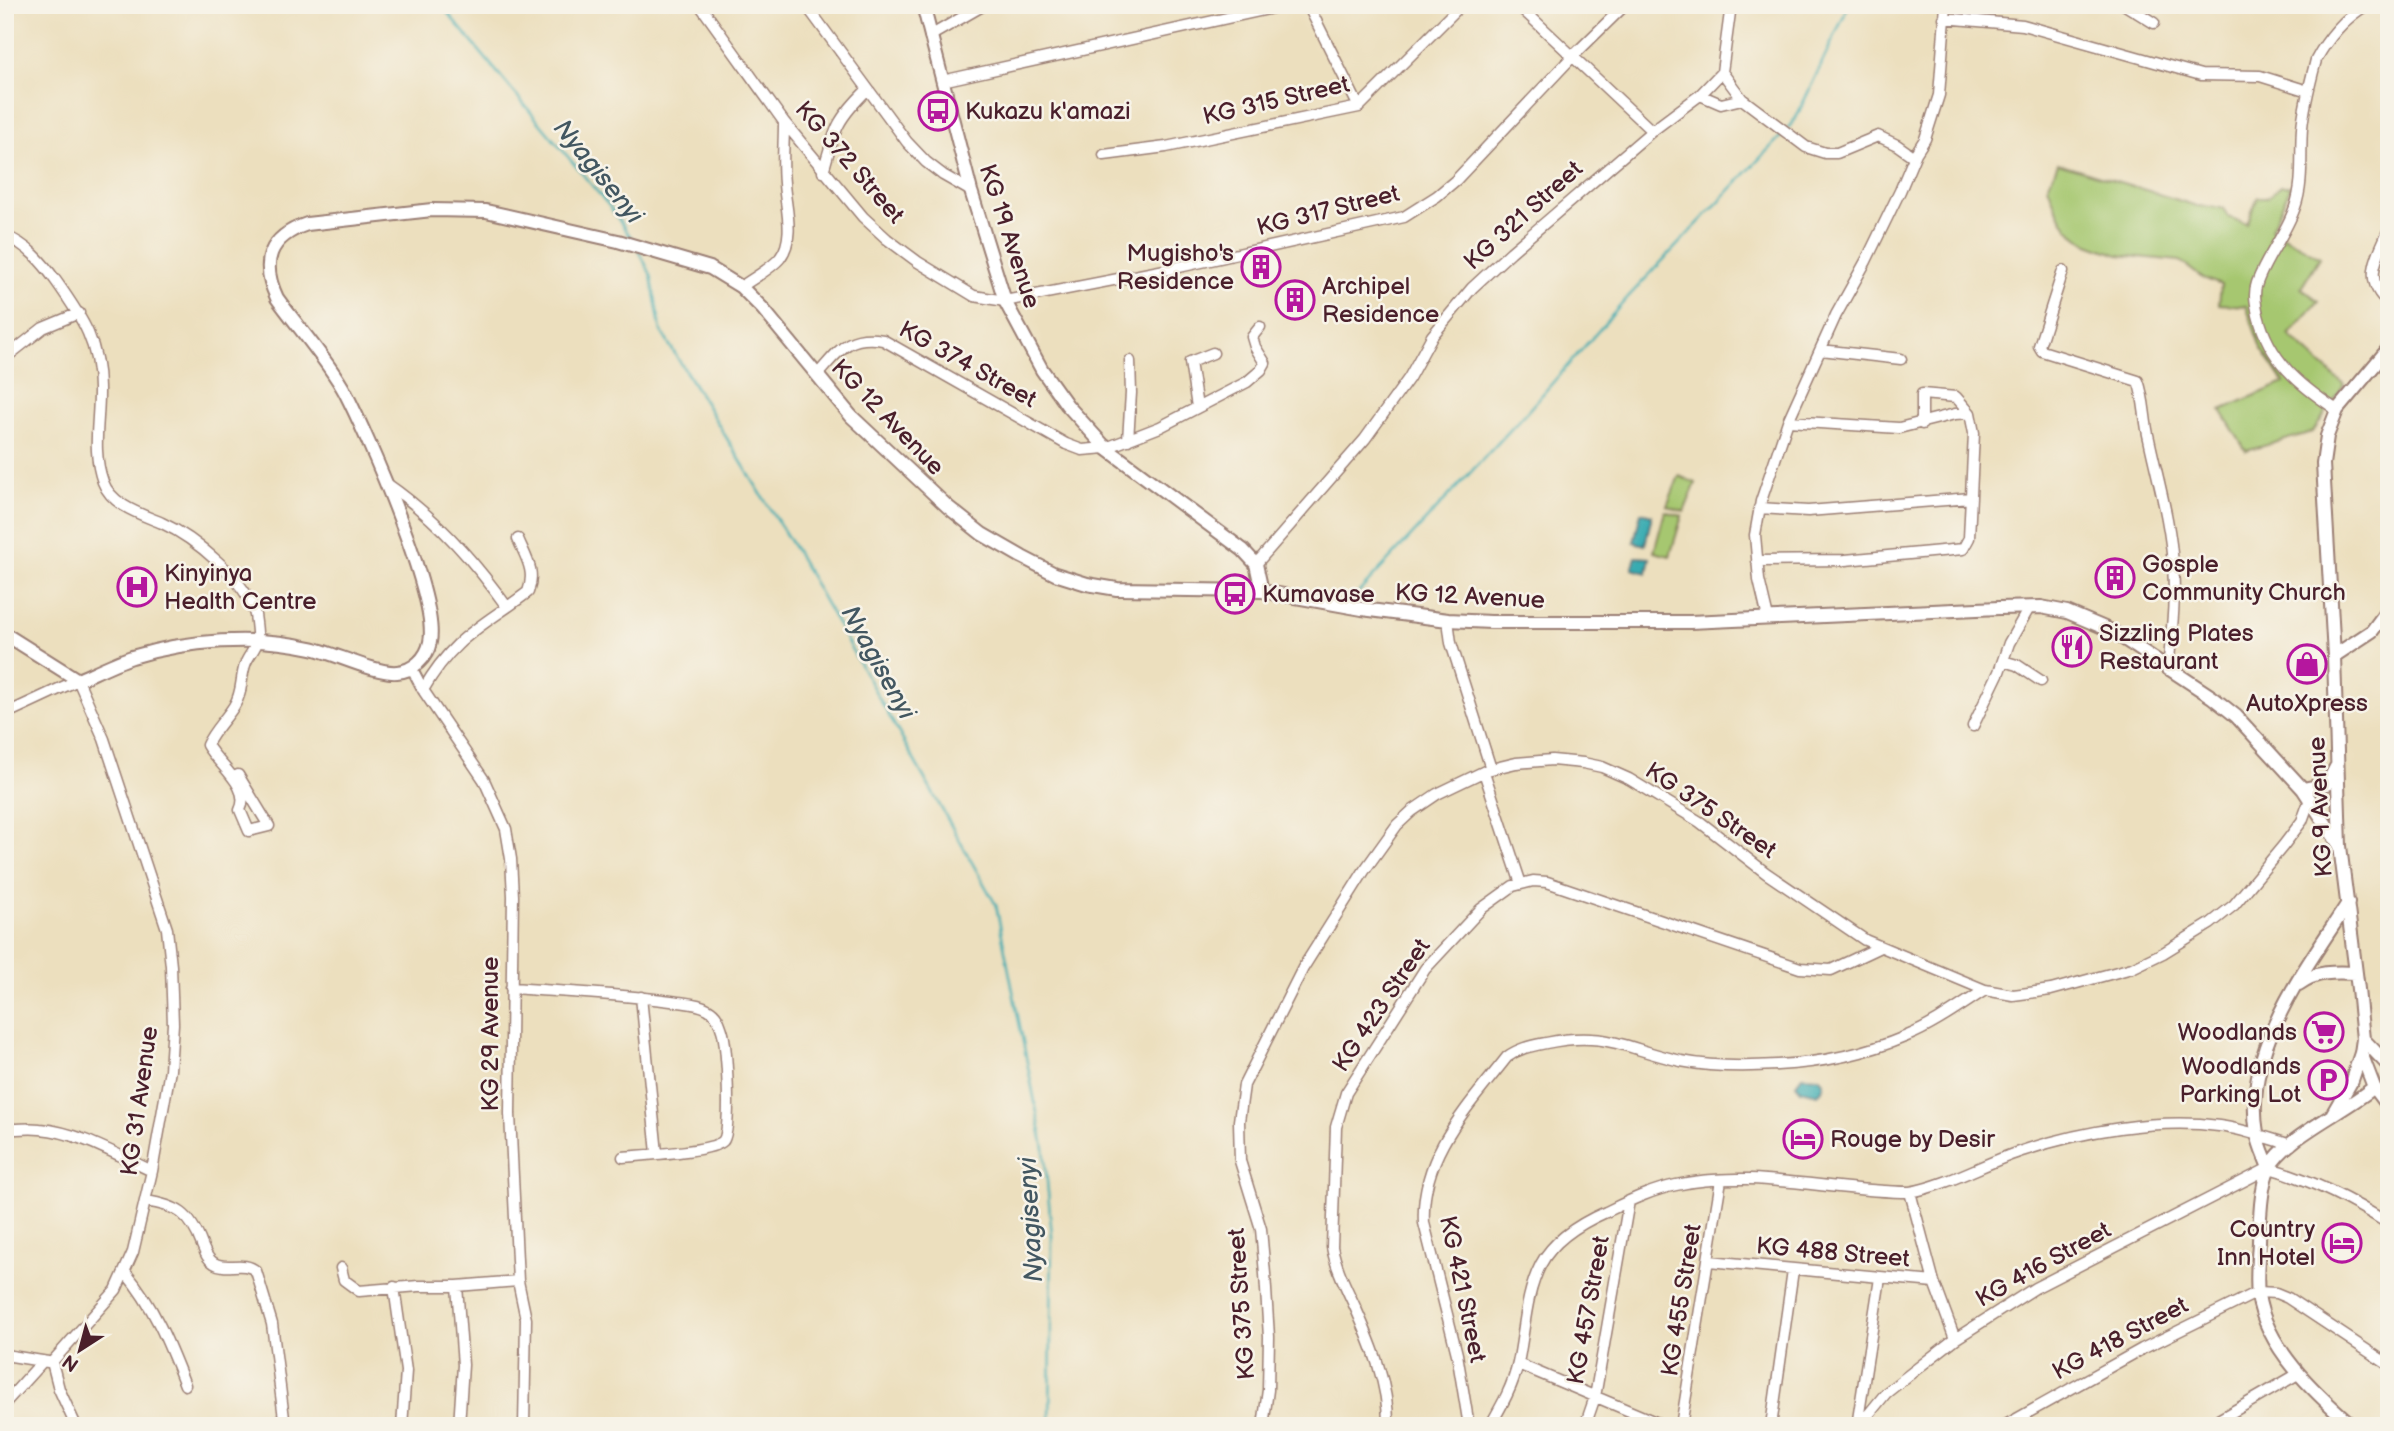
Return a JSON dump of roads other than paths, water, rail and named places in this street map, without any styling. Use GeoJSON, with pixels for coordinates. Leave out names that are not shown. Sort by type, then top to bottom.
{"type":"FeatureCollection","features":[{"type":"Feature","properties":{"kind":"main road","name":"KG 19 Avenue"},"geometry":{"type":"LineString","coordinates":[[923,5],[971,191],[1004,300],[1042,370],[1067,405],[1106,448],[1228,537],[1256,564]]}},
{"type":"Feature","properties":{"kind":"main road","name":"KG 12 Avenue"},"geometry":{"type":"LineString","coordinates":[[412,669],[430,643],[431,629],[426,598],[413,556],[344,390],[277,298],[270,284],[269,256],[289,232],[307,224],[363,216],[469,209],[513,215],[618,241],[720,273],[741,287],[771,318],[876,442],[948,507],[982,534],[1055,574],[1087,584],[1117,589],[1262,592],[1448,620],[1690,622],[2056,609],[2112,631],[2213,697],[2236,716],[2306,794],[2340,846]]}},
{"type":"Feature","properties":{"kind":"main road","name":"KG 9 Avenue"},"geometry":{"type":"LineString","coordinates":[[2389,348],[2337,410],[2327,436],[2323,464],[2334,656],[2338,815],[2363,1039],[2361,1053],[2374,1087],[2389,1107]]}},
{"type":"Feature","properties":{"kind":"main road"},"geometry":{"type":"LineString","coordinates":[[1256,564],[1262,592]]}},
{"type":"Feature","properties":{"kind":"main road"},"geometry":{"type":"LineString","coordinates":[[2334,656],[2372,631],[2389,608]]}},
{"type":"Feature","properties":{"kind":"main road"},"geometry":{"type":"LineString","coordinates":[[5,634],[78,680],[131,657],[216,642],[293,644],[383,671],[396,673],[412,669]]}},
{"type":"Feature","properties":{"kind":"main road"},"geometry":{"type":"LineString","coordinates":[[2306,794],[2327,783],[2337,763]]}},
{"type":"Feature","properties":{"kind":"main road"},"geometry":{"type":"LineString","coordinates":[[2320,813],[2338,815]]}},
{"type":"Feature","properties":{"kind":"main road"},"geometry":{"type":"LineString","coordinates":[[2348,903],[2293,988],[2274,1024],[2267,1045],[2255,1110],[2257,1134],[2269,1168],[2259,1220],[2258,1293],[2267,1324],[2298,1374],[2353,1426]]}},
{"type":"Feature","properties":{"kind":"main road"},"geometry":{"type":"LineString","coordinates":[[2293,988],[2308,977],[2318,974],[2356,973]]}},
{"type":"Feature","properties":{"kind":"main road"},"geometry":{"type":"LineString","coordinates":[[2363,1039],[2389,1066]]}},
{"type":"Feature","properties":{"kind":"main road"},"geometry":{"type":"LineString","coordinates":[[2332,1115],[2352,1080],[2361,1053]]}},
{"type":"Feature","properties":{"kind":"main road"},"geometry":{"type":"LineString","coordinates":[[2269,1168],[2291,1145],[2374,1087]]}},
{"type":"Feature","properties":{"kind":"street","name":"KG 372 Street"},"geometry":{"type":"LineString","coordinates":[[700,5],[784,122],[863,217],[887,239],[968,293],[1004,300]]}},
{"type":"Feature","properties":{"kind":"street"},"geometry":{"type":"LineString","coordinates":[[806,5],[907,142],[926,162],[971,191]]}},
{"type":"Feature","properties":{"kind":"street"},"geometry":{"type":"LineString","coordinates":[[930,36],[984,5]]}},
{"type":"Feature","properties":{"kind":"street"},"geometry":{"type":"LineString","coordinates":[[942,81],[1286,5]]}},
{"type":"Feature","properties":{"kind":"street"},"geometry":{"type":"LineString","coordinates":[[1308,5],[1359,107]]}},
{"type":"Feature","properties":{"kind":"street","name":"KG 315 Street"},"geometry":{"type":"LineString","coordinates":[[1104,155],[1166,147],[1359,107],[1461,5]]}},
{"type":"Feature","properties":{"kind":"street"},"geometry":{"type":"LineString","coordinates":[[1518,5],[1652,131]]}},
{"type":"Feature","properties":{"kind":"street","name":"KG 317 Street"},"geometry":{"type":"LineString","coordinates":[[1004,300],[1170,269],[1404,217],[1456,180],[1625,5]]}},
{"type":"Feature","properties":{"kind":"street"},"geometry":{"type":"LineString","coordinates":[[1731,5],[1722,72],[1742,99],[1805,147],[1825,153],[1837,153],[1878,136],[1914,157]]}},
{"type":"Feature","properties":{"kind":"street"},"geometry":{"type":"LineString","coordinates":[[1768,618],[1759,580],[1755,535],[1769,472],[1788,421],[1836,314],[1866,261],[1925,139],[1939,95],[1946,5]]}},
{"type":"Feature","properties":{"kind":"street"},"geometry":{"type":"LineString","coordinates":[[2125,5],[2154,23]]}},
{"type":"Feature","properties":{"kind":"street"},"geometry":{"type":"LineString","coordinates":[[2337,410],[2307,390],[2278,361],[2262,328],[2255,288],[2261,271],[2295,208],[2301,173],[2302,129],[2316,60],[2343,24],[2367,5]]}},
{"type":"Feature","properties":{"kind":"street"},"geometry":{"type":"LineString","coordinates":[[1944,18],[2023,25],[2201,75],[2260,76],[2308,91]]}},
{"type":"Feature","properties":{"kind":"street","name":"KG 321 Street"},"geometry":{"type":"LineString","coordinates":[[1256,564],[1365,439],[1409,378],[1432,337],[1472,288],[1652,131],[1700,95],[1722,72]]}},
{"type":"Feature","properties":{"kind":"street"},"geometry":{"type":"LineString","coordinates":[[823,172],[838,121],[868,89]]}},
{"type":"Feature","properties":{"kind":"street"},"geometry":{"type":"LineString","coordinates":[[1700,95],[1721,104],[1742,99]]}},
{"type":"Feature","properties":{"kind":"street"},"geometry":{"type":"LineString","coordinates":[[741,287],[773,265],[782,255],[786,243],[789,231],[784,182],[784,122]]}},
{"type":"Feature","properties":{"kind":"street"},"geometry":{"type":"LineString","coordinates":[[2389,229],[2372,271],[2377,291],[2389,303]]}},
{"type":"Feature","properties":{"kind":"street"},"geometry":{"type":"LineString","coordinates":[[5,236],[32,253],[46,267],[79,313],[94,343],[99,393],[97,460],[104,484],[112,496],[138,515],[163,524],[192,541],[240,585],[255,613],[257,641],[245,664],[239,698],[207,745],[243,792],[244,803],[240,810],[249,831],[269,827],[238,775]]}},
{"type":"Feature","properties":{"kind":"street"},"geometry":{"type":"LineString","coordinates":[[2063,271],[2039,345],[2042,351],[2138,381],[2143,393],[2144,420],[2174,568],[2168,670]]}},
{"type":"Feature","properties":{"kind":"street"},"geometry":{"type":"LineString","coordinates":[[5,358],[43,328],[79,313]]}},
{"type":"Feature","properties":{"kind":"street"},"geometry":{"type":"LineString","coordinates":[[1106,448],[1160,427],[1247,382],[1265,363],[1252,337],[1259,327]]}},
{"type":"Feature","properties":{"kind":"street","name":"KG 374 Street"},"geometry":{"type":"LineString","coordinates":[[817,374],[845,346],[856,340],[866,337],[883,340],[1075,449],[1106,448]]}},
{"type":"Feature","properties":{"kind":"street"},"geometry":{"type":"LineString","coordinates":[[1821,350],[1900,359]]}},
{"type":"Feature","properties":{"kind":"street"},"geometry":{"type":"LineString","coordinates":[[1197,407],[1190,362],[1213,353]]}},
{"type":"Feature","properties":{"kind":"street"},"geometry":{"type":"LineString","coordinates":[[1128,440],[1130,361]]}},
{"type":"Feature","properties":{"kind":"street"},"geometry":{"type":"LineString","coordinates":[[1757,561],[1845,560],[1963,549],[1969,538],[1974,433],[1970,413],[1956,397],[1922,394],[1922,424]]}},
{"type":"Feature","properties":{"kind":"street"},"geometry":{"type":"LineString","coordinates":[[1788,421],[1899,428],[1955,414],[1970,413]]}},
{"type":"Feature","properties":{"kind":"street"},"geometry":{"type":"LineString","coordinates":[[384,481],[456,542],[507,607]]}},
{"type":"Feature","properties":{"kind":"street"},"geometry":{"type":"LineString","coordinates":[[1759,508],[1808,511],[1971,498]]}},
{"type":"Feature","properties":{"kind":"street"},"geometry":{"type":"LineString","coordinates":[[423,690],[447,653],[476,627],[528,592],[533,580],[532,572],[518,539]]}},
{"type":"Feature","properties":{"kind":"street"},"geometry":{"type":"LineString","coordinates":[[1973,726],[2009,643],[2029,608]]}},
{"type":"Feature","properties":{"kind":"street"},"geometry":{"type":"LineString","coordinates":[[1448,620],[1451,643],[1521,884],[1547,882],[1801,968],[1831,971],[1880,947]]}},
{"type":"Feature","properties":{"kind":"street"},"geometry":{"type":"LineString","coordinates":[[2003,661],[2017,665],[2040,681]]}},
{"type":"Feature","properties":{"kind":"street","name":"KG 29 Avenue"},"geometry":{"type":"LineString","coordinates":[[412,669],[423,690],[484,780],[506,830],[511,859],[513,896],[510,1114],[518,1281],[526,1319],[524,1426]]}},
{"type":"Feature","properties":{"kind":"street"},"geometry":{"type":"LineString","coordinates":[[5,714],[78,680]]}},
{"type":"Feature","properties":{"kind":"street","name":"KG 31 Avenue"},"geometry":{"type":"LineString","coordinates":[[5,1403],[116,1290],[125,1272],[133,1252],[152,1171],[170,1070],[173,1024],[167,929],[104,739],[78,680]]}},
{"type":"Feature","properties":{"kind":"street","name":"KG 375 Street"},"geometry":{"type":"LineString","coordinates":[[1263,1426],[1268,1390],[1269,1337],[1261,1229],[1240,1161],[1239,1121],[1244,1085],[1303,968],[1364,870],[1397,825],[1437,794],[1487,770],[1516,763],[1552,760],[1602,767],[1629,779],[1700,822],[1766,873],[1865,940],[1985,990],[2013,995],[2051,990],[2132,968],[2163,953],[2234,905],[2302,821],[2306,794]]}},
{"type":"Feature","properties":{"kind":"street","name":"KG 423 Street"},"geometry":{"type":"LineString","coordinates":[[1388,1426],[1384,1384],[1333,1254],[1336,1127],[1339,1113],[1346,1093],[1425,969],[1480,909],[1513,886],[1521,884]]}},
{"type":"Feature","properties":{"kind":"street"},"geometry":{"type":"LineString","coordinates":[[511,988],[641,997],[707,1008],[717,1016],[724,1033],[728,1132],[723,1141],[688,1151],[623,1157]]}},
{"type":"Feature","properties":{"kind":"street","name":"KG 421 Street"},"geometry":{"type":"LineString","coordinates":[[1469,1426],[1457,1354],[1423,1210],[1427,1181],[1435,1157],[1452,1128],[1507,1057],[1517,1049],[1570,1037],[1589,1037],[1605,1038],[1681,1061],[1728,1066],[1781,1065],[1850,1054],[1908,1036],[1985,990]]}},
{"type":"Feature","properties":{"kind":"street"},"geometry":{"type":"LineString","coordinates":[[641,997],[657,1153]]}},
{"type":"Feature","properties":{"kind":"street"},"geometry":{"type":"LineString","coordinates":[[1490,1426],[1504,1403],[1518,1364],[1528,1296],[1535,1276],[1549,1251],[1562,1238],[1593,1218],[1654,1190],[1677,1184],[1721,1180],[1783,1181],[1910,1192],[1922,1190],[2049,1142],[2161,1123],[2220,1126],[2291,1145]]}},
{"type":"Feature","properties":{"kind":"street"},"geometry":{"type":"LineString","coordinates":[[13,1129],[41,1129],[63,1134],[152,1171]]}},
{"type":"Feature","properties":{"kind":"street"},"geometry":{"type":"LineString","coordinates":[[2269,1168],[2337,1192],[2389,1224]]}},
{"type":"Feature","properties":{"kind":"street","name":"KG 416 Street"},"geometry":{"type":"LineString","coordinates":[[1858,1426],[1886,1393],[1955,1339],[2035,1289],[2269,1168]]}},
{"type":"Feature","properties":{"kind":"street","name":"KG 455 Street"},"geometry":{"type":"LineString","coordinates":[[1681,1426],[1721,1180]]}},
{"type":"Feature","properties":{"kind":"street"},"geometry":{"type":"LineString","coordinates":[[1910,1192],[1934,1282]]}},
{"type":"Feature","properties":{"kind":"street"},"geometry":{"type":"LineString","coordinates":[[145,1201],[169,1205],[187,1217],[195,1227],[206,1255],[212,1262],[218,1265],[251,1266],[256,1271],[272,1324],[285,1426]]}},
{"type":"Feature","properties":{"kind":"street","name":"KG 457 Street"},"geometry":{"type":"LineString","coordinates":[[1585,1426],[1595,1397],[1629,1201]]}},
{"type":"Feature","properties":{"kind":"street","name":"KG 488 Street"},"geometry":{"type":"LineString","coordinates":[[1709,1261],[1934,1282],[1955,1339]]}},
{"type":"Feature","properties":{"kind":"street"},"geometry":{"type":"LineString","coordinates":[[341,1268],[345,1280],[359,1291],[518,1281]]}},
{"type":"Feature","properties":{"kind":"street"},"geometry":{"type":"LineString","coordinates":[[1771,1426],[1793,1270]]}},
{"type":"Feature","properties":{"kind":"street"},"geometry":{"type":"LineString","coordinates":[[125,1272],[143,1293],[167,1338],[185,1385]]}},
{"type":"Feature","properties":{"kind":"street"},"geometry":{"type":"LineString","coordinates":[[1858,1426],[1880,1278]]}},
{"type":"Feature","properties":{"kind":"street"},"geometry":{"type":"LineString","coordinates":[[457,1286],[463,1365],[459,1426]]}},
{"type":"Feature","properties":{"kind":"street"},"geometry":{"type":"LineString","coordinates":[[394,1287],[406,1371],[402,1426]]}},
{"type":"Feature","properties":{"kind":"street"},"geometry":{"type":"LineString","coordinates":[[2258,1293],[2276,1293],[2288,1298],[2389,1365]]}},
{"type":"Feature","properties":{"kind":"street","name":"KG 418 Street"},"geometry":{"type":"LineString","coordinates":[[2004,1426],[2142,1349],[2258,1293]]}},
{"type":"Feature","properties":{"kind":"street"},"geometry":{"type":"LineString","coordinates":[[5,1355],[47,1362],[76,1426]]}},
{"type":"Feature","properties":{"kind":"street"},"geometry":{"type":"LineString","coordinates":[[1518,1364],[1648,1423],[1665,1426]]}},
{"type":"Feature","properties":{"kind":"street"},"geometry":{"type":"LineString","coordinates":[[2208,1426],[2298,1374]]}},
{"type":"Feature","properties":{"kind":"water"},"geometry":{"type":"Polygon","coordinates":[[[1641,512],[1652,515],[1645,545],[1634,542],[1641,512]]]}},
{"type":"Feature","properties":{"kind":"water"},"geometry":{"type":"Polygon","coordinates":[[[1636,557],[1650,558],[1647,573],[1632,569],[1636,557]]]}},
{"type":"Feature","properties":{"kind":"water"},"geometry":{"type":"Polygon","coordinates":[[[1802,1076],[1819,1077],[1824,1083],[1822,1090],[1818,1094],[1801,1090],[1796,1084],[1802,1076]]]}},
{"type":"Feature","properties":{"kind":"waterway","name":"Nyagisenyi"},"geometry":{"type":"LineString","coordinates":[[441,5],[610,207],[632,239]]}},
{"type":"Feature","properties":{"kind":"waterway"},"geometry":{"type":"LineString","coordinates":[[1788,128],[1796,118],[1847,5]]}},
{"type":"Feature","properties":{"kind":"waterway"},"geometry":{"type":"LineString","coordinates":[[1359,592],[1525,414],[1629,296],[1784,133]]}},
{"type":"Feature","properties":{"kind":"waterway","name":"Nyagisenyi"},"geometry":{"type":"LineString","coordinates":[[639,251],[651,275],[661,331],[796,551],[996,905],[1044,1148],[1052,1236],[1050,1426]]}},
{"type":"Feature","properties":{"kind":"place","name":"Kukazu k'amazi"},"geometry":{"type":"Point","coordinates":[938,111]}},
{"type":"Feature","properties":{"kind":"place","name":"Mugisho's Residence"},"geometry":{"type":"Point","coordinates":[1261,267]}},
{"type":"Feature","properties":{"kind":"place","name":"Archipel Residence"},"geometry":{"type":"Point","coordinates":[1295,300]}},
{"type":"Feature","properties":{"kind":"place","name":"Gosple Community Church"},"geometry":{"type":"Point","coordinates":[2115,578]}},
{"type":"Feature","properties":{"kind":"place","name":"Kinyinya Health Centre"},"geometry":{"type":"Point","coordinates":[137,587]}},
{"type":"Feature","properties":{"kind":"place","name":"Kumavase"},"geometry":{"type":"Point","coordinates":[1235,594]}},
{"type":"Feature","properties":{"kind":"place","name":"Sizzling Plates Restaurant"},"geometry":{"type":"Point","coordinates":[2072,647]}},
{"type":"Feature","properties":{"kind":"place","name":"AutoXpress"},"geometry":{"type":"Point","coordinates":[2307,664]}},
{"type":"Feature","properties":{"kind":"place","name":"Woodlands"},"geometry":{"type":"Point","coordinates":[2324,1032]}},
{"type":"Feature","properties":{"kind":"place","name":"Woodlands Parking Lot"},"geometry":{"type":"Point","coordinates":[2328,1080]}},
{"type":"Feature","properties":{"kind":"place","name":"Rouge by Desir"},"geometry":{"type":"Point","coordinates":[1803,1139]}},
{"type":"Feature","properties":{"kind":"place","name":"Country Inn Hotel"},"geometry":{"type":"Point","coordinates":[2342,1243]}}]}
